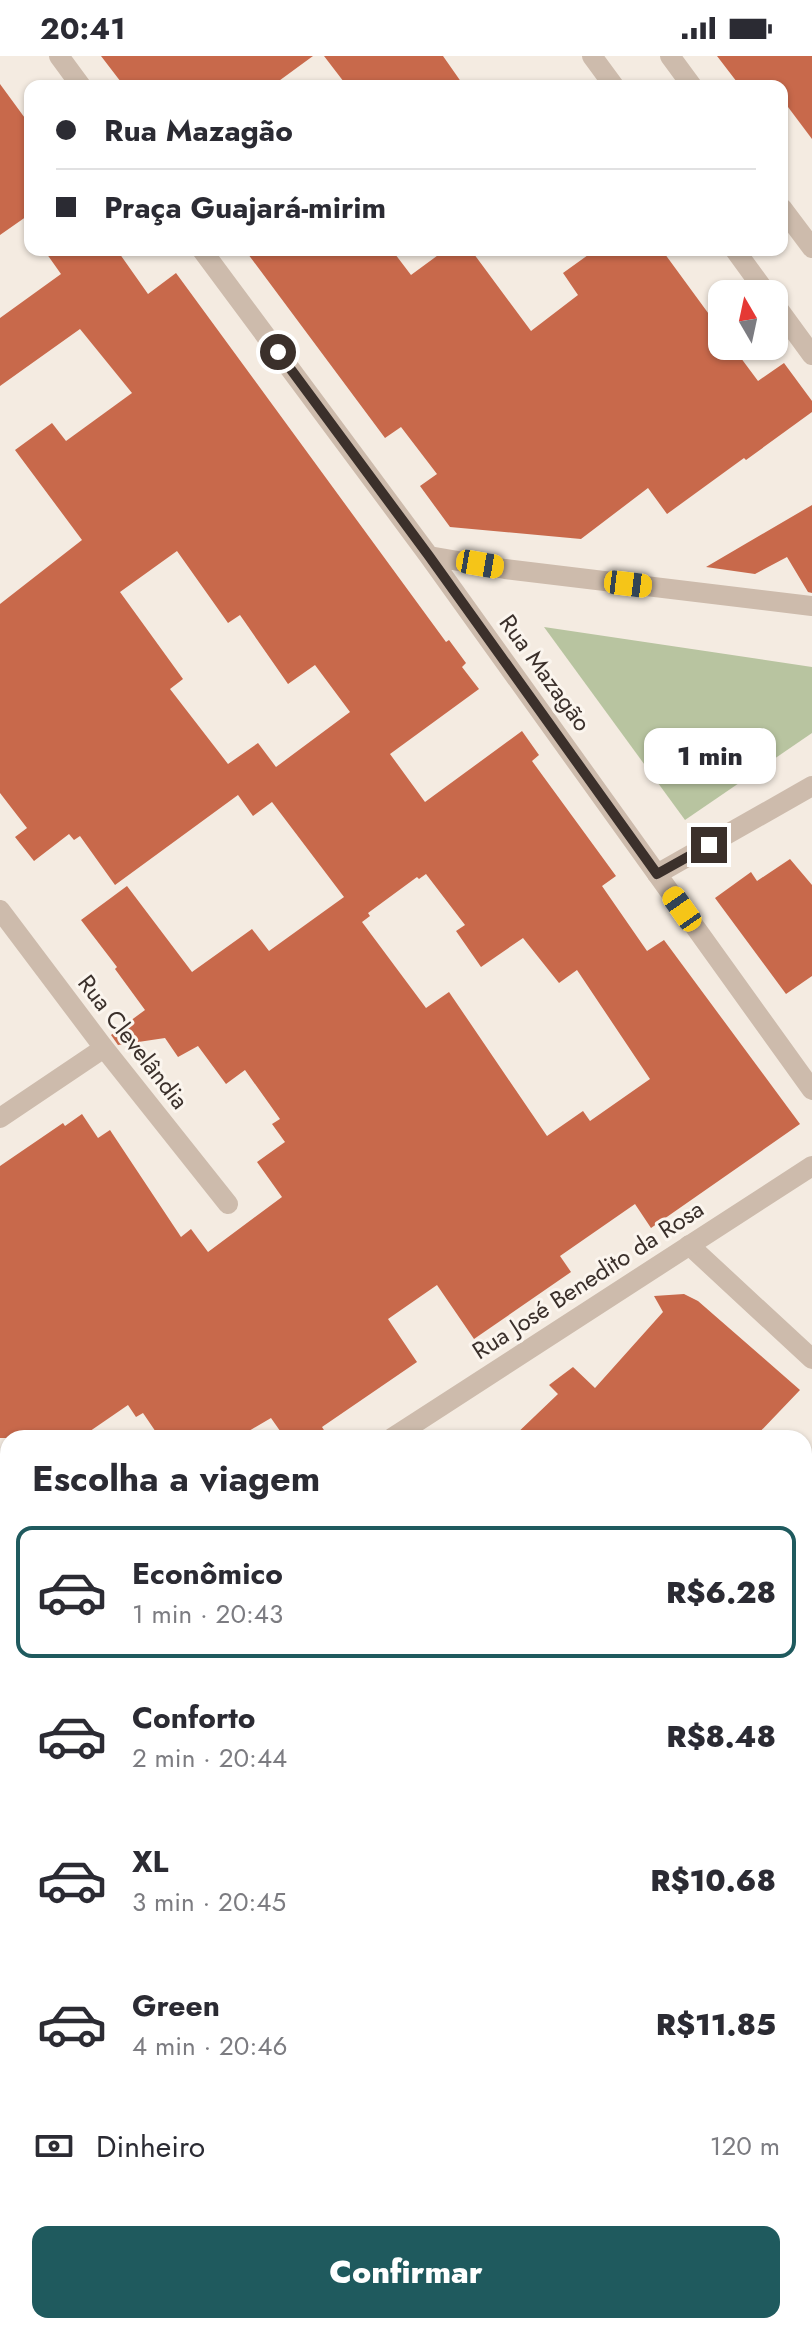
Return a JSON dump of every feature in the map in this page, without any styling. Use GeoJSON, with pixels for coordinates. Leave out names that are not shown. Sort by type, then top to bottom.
{"type":"FeatureCollection","features":[{"type":"Feature","properties":{"kind":"street"},"geometry":{"type":"LineString","coordinates":[[59,56],[77,80]]}},
{"type":"Feature","properties":{"kind":"street"},"geometry":{"type":"LineString","coordinates":[[592,56],[610,80]]}},
{"type":"Feature","properties":{"kind":"street"},"geometry":{"type":"LineString","coordinates":[[670,56],[688,80]]}},
{"type":"Feature","properties":{"kind":"street"},"geometry":{"type":"LineString","coordinates":[[788,216],[812,248]]}},
{"type":"Feature","properties":{"kind":"street","name":"Rua Mazagão"},"geometry":{"type":"LineString","coordinates":[[206,256],[429,556],[812,1090]]}},
{"type":"Feature","properties":{"kind":"street"},"geometry":{"type":"LineString","coordinates":[[739,256],[757,280]]}},
{"type":"Feature","properties":{"kind":"street"},"geometry":{"type":"LineString","coordinates":[[788,322],[812,355]]}},
{"type":"Feature","properties":{"kind":"street"},"geometry":{"type":"LineString","coordinates":[[429,556],[505,569],[812,606]]}},
{"type":"Feature","properties":{"kind":"street"},"geometry":{"type":"LineString","coordinates":[[657,874],[812,786]]}},
{"type":"Feature","properties":{"kind":"street","name":"Rua Clevelândia"},"geometry":{"type":"LineString","coordinates":[[0,910],[228,1204]]}},
{"type":"Feature","properties":{"kind":"street"},"geometry":{"type":"LineString","coordinates":[[0,1118],[104,1048]]}},
{"type":"Feature","properties":{"kind":"street","name":"Rua José Benedito da Rosa"},"geometry":{"type":"LineString","coordinates":[[404,1430],[812,1166]]}},
{"type":"Feature","properties":{"kind":"street"},"geometry":{"type":"LineString","coordinates":[[689,1245],[812,1359]]}},
{"type":"Feature","properties":{"kind":"green space"},"geometry":{"type":"Polygon","coordinates":[[[544,627],[812,667],[812,733],[685,820],[544,627]]]}},
{"type":"Feature","properties":{"kind":"building"},"geometry":{"type":"Polygon","coordinates":[[[101,56],[313,56],[280,80],[119,80],[101,56]]]}},
{"type":"Feature","properties":{"kind":"building"},"geometry":{"type":"Polygon","coordinates":[[[324,56],[443,56],[460,80],[342,80],[324,56]]]}},
{"type":"Feature","properties":{"kind":"building"},"geometry":{"type":"Polygon","coordinates":[[[717,56],[812,56],[812,139],[788,107],[788,80],[735,80],[717,56]]]}},
{"type":"Feature","properties":{"kind":"building"},"geometry":{"type":"Polygon","coordinates":[[[0,84],[24,117],[24,218],[0,235],[0,84]]]}},
{"type":"Feature","properties":{"kind":"building"},"geometry":{"type":"Polygon","coordinates":[[[48,256],[121,256],[148,294],[176,273],[446,642],[449,640],[466,663],[462,667],[479,689],[390,754],[425,802],[522,731],[539,755],[532,761],[616,876],[602,886],[647,951],[664,940],[800,1124],[651,1228],[635,1204],[560,1256],[571,1272],[474,1339],[437,1285],[388,1319],[417,1362],[322,1427],[324,1430],[279,1430],[271,1418],[251,1430],[155,1430],[143,1413],[136,1417],[128,1405],[92,1430],[0,1430],[0,1166],[63,1123],[65,1126],[82,1114],[98,1138],[110,1130],[181,1237],[191,1229],[208,1252],[282,1197],[257,1162],[285,1142],[272,1124],[280,1119],[245,1070],[226,1084],[198,1046],[178,1057],[165,1038],[118,1045],[111,1035],[145,1010],[81,920],[127,886],[192,972],[252,929],[269,951],[344,897],[272,802],[253,816],[238,795],[115,885],[80,836],[74,840],[69,834],[34,861],[15,837],[27,828],[0,793],[0,604],[82,540],[15,450],[52,423],[66,441],[132,393],[80,329],[0,386],[0,318],[61,274],[48,256]],[[177,551],[120,592],[183,679],[170,689],[228,764],[258,743],[276,767],[350,712],[315,665],[288,684],[240,615],[228,623],[177,551]],[[426,874],[419,879],[417,877],[368,913],[370,916],[362,922],[426,1008],[449,992],[547,1136],[583,1111],[590,1121],[650,1079],[577,970],[559,983],[523,938],[481,967],[456,931],[465,925],[426,874]]]}},
{"type":"Feature","properties":{"kind":"building"},"geometry":{"type":"Polygon","coordinates":[[[249,256],[397,256],[411,275],[437,256],[475,256],[531,331],[578,295],[563,273],[587,256],[666,256],[708,313],[708,360],[742,360],[758,381],[784,363],[812,401],[812,412],[667,514],[648,488],[581,539],[450,527],[420,486],[437,474],[401,427],[385,438],[249,256]]]}},
{"type":"Feature","properties":{"kind":"building"},"geometry":{"type":"Polygon","coordinates":[[[812,505],[812,593],[808,592],[787,557],[755,574],[706,567],[812,505]]]}},
{"type":"Feature","properties":{"kind":"building"},"geometry":{"type":"Polygon","coordinates":[[[790,859],[812,885],[812,976],[786,994],[715,898],[751,872],[757,881],[790,859]]]}},
{"type":"Feature","properties":{"kind":"building"},"geometry":{"type":"Polygon","coordinates":[[[684,1294],[698,1301],[800,1390],[762,1430],[520,1430],[558,1394],[549,1385],[573,1367],[595,1388],[663,1312],[654,1296],[684,1294]]]}},
{"type":"Feature","properties":{"kind":"route"},"geometry":{"type":"LineString","coordinates":[[278,352],[657,874],[709,845]]}}]}
